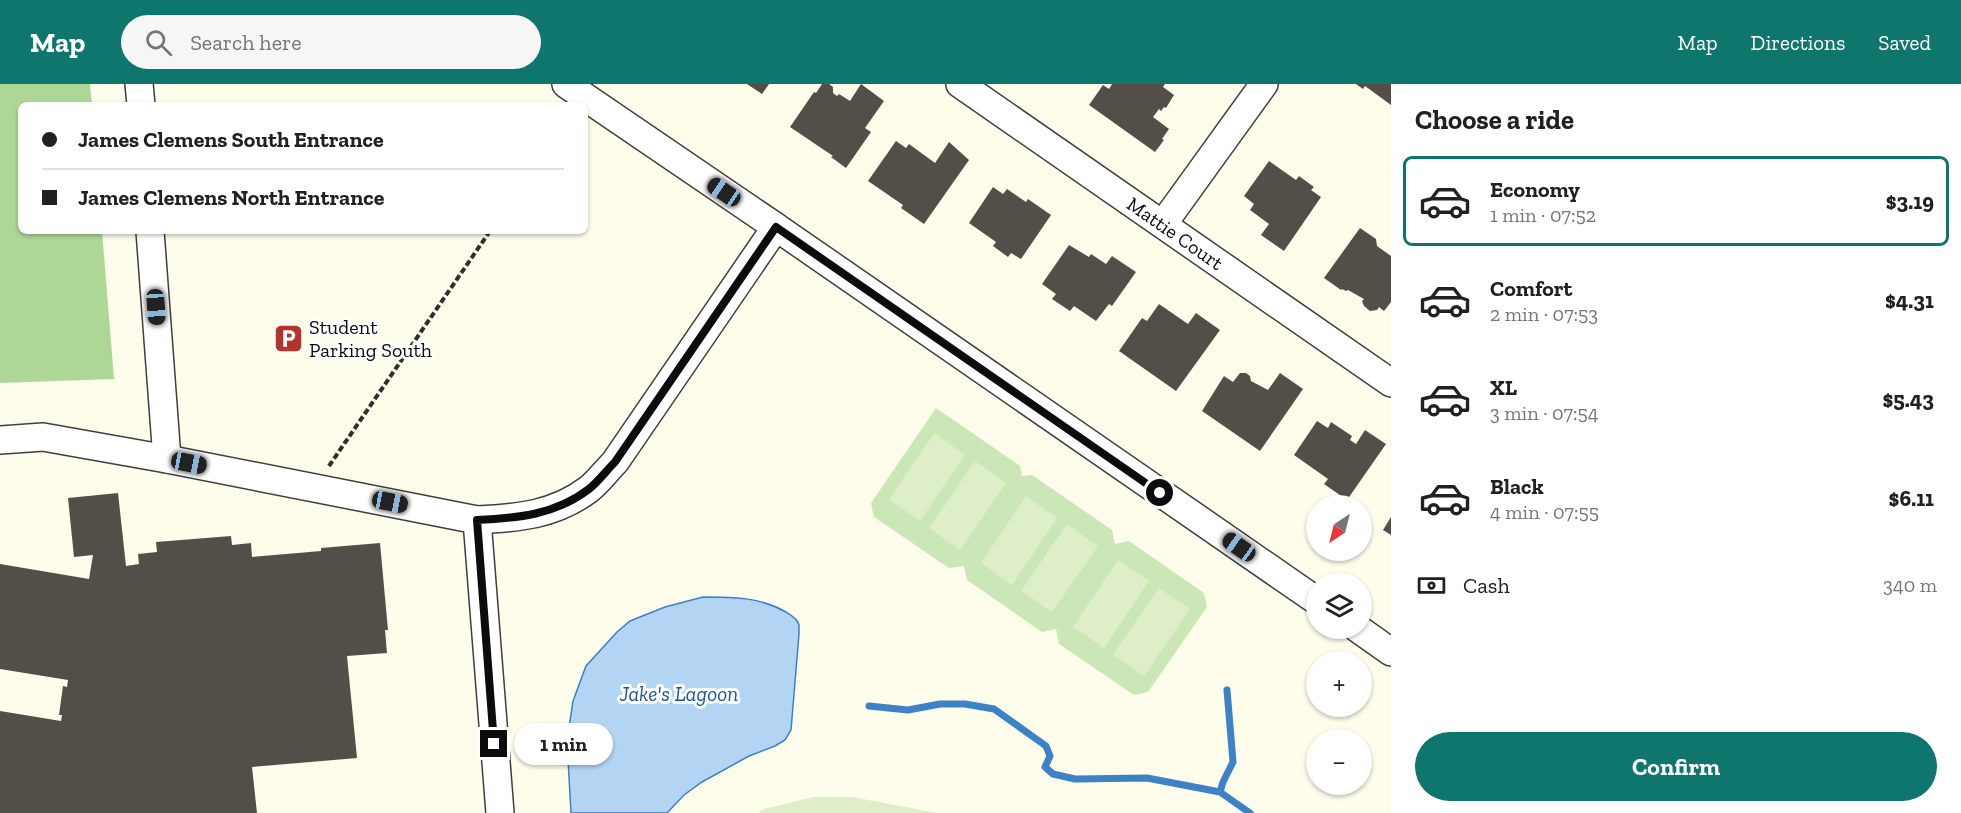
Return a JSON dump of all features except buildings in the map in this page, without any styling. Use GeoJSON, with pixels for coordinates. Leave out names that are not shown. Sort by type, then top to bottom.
{"type":"FeatureCollection","features":[{"type":"Feature","properties":{"kind":"street"},"geometry":{"type":"LineString","coordinates":[[140,84],[141,102]]}},
{"type":"Feature","properties":{"kind":"street"},"geometry":{"type":"LineString","coordinates":[[566,84],[1306,593]]}},
{"type":"Feature","properties":{"kind":"street","name":"Mattie Court"},"geometry":{"type":"LineString","coordinates":[[960,84],[1391,383]]}},
{"type":"Feature","properties":{"kind":"street"},"geometry":{"type":"LineString","coordinates":[[1164,224],[1264,84]]}},
{"type":"Feature","properties":{"kind":"street"},"geometry":{"type":"LineString","coordinates":[[0,440],[43,437],[477,520],[517,518],[558,508],[590,489],[615,462],[776,227]]}},
{"type":"Feature","properties":{"kind":"street"},"geometry":{"type":"LineString","coordinates":[[150,234],[167,459]]}},
{"type":"Feature","properties":{"kind":"street"},"geometry":{"type":"LineString","coordinates":[[477,520],[500,813]]}},
{"type":"Feature","properties":{"kind":"street"},"geometry":{"type":"LineString","coordinates":[[1372,639],[1391,652]]}},
{"type":"Feature","properties":{"kind":"path"},"geometry":{"type":"LineString","coordinates":[[326,474],[329,466],[488,234]]}},
{"type":"Feature","properties":{"kind":"green space"},"geometry":{"type":"Polygon","coordinates":[[[0,84],[90,84],[92,102],[18,102],[18,234],[102,234],[114,379],[0,383],[0,84]]]}},
{"type":"Feature","properties":{"kind":"green space"},"geometry":{"type":"Polygon","coordinates":[[[936,408],[1020,466],[1022,476],[1032,475],[1112,530],[1115,544],[1129,541],[1204,593],[1207,607],[1148,692],[1134,695],[1059,644],[1056,629],[1042,632],[967,580],[964,566],[949,568],[874,517],[871,503],[936,408]]]}},
{"type":"Feature","properties":{"kind":"green space"},"geometry":{"type":"Polygon","coordinates":[[[934,433],[965,455],[920,521],[889,500],[934,433]]]}},
{"type":"Feature","properties":{"kind":"green space"},"geometry":{"type":"Polygon","coordinates":[[[975,461],[1006,483],[960,550],[929,528],[975,461]]]}},
{"type":"Feature","properties":{"kind":"green space"},"geometry":{"type":"Polygon","coordinates":[[[1026,496],[1057,518],[1012,585],[981,563],[1026,496]]]}},
{"type":"Feature","properties":{"kind":"green space"},"geometry":{"type":"Polygon","coordinates":[[[1067,524],[1098,546],[1052,612],[1021,591],[1067,524]]]}},
{"type":"Feature","properties":{"kind":"green space"},"geometry":{"type":"Polygon","coordinates":[[[1118,560],[1149,581],[1104,648],[1073,627],[1118,560]]]}},
{"type":"Feature","properties":{"kind":"green space"},"geometry":{"type":"Polygon","coordinates":[[[1159,588],[1190,609],[1144,676],[1113,655],[1159,588]]]}},
{"type":"Feature","properties":{"kind":"green space"},"geometry":{"type":"Polygon","coordinates":[[[814,797],[852,797],[937,813],[758,813],[764,809],[814,797]]]}},
{"type":"Feature","properties":{"kind":"water","name":"Jake's Lagoon"},"geometry":{"type":"Polygon","coordinates":[[[703,597],[736,598],[766,603],[790,614],[797,621],[799,634],[791,730],[785,740],[749,756],[702,782],[684,795],[667,813],[571,813],[567,741],[573,701],[586,666],[630,621],[665,607],[703,597]]]}},
{"type":"Feature","properties":{"kind":"waterway"},"geometry":{"type":"LineString","coordinates":[[1220,792],[1233,762],[1227,690]]}},
{"type":"Feature","properties":{"kind":"waterway"},"geometry":{"type":"LineString","coordinates":[[869,706],[908,710],[940,704],[965,704],[994,709],[1046,746],[1050,756],[1045,767],[1053,774],[1075,779],[1147,778],[1220,792],[1250,813]]}},
{"type":"Feature","properties":{"kind":"place","name":"Student Parking South"},"geometry":{"type":"Point","coordinates":[288,338]}},
{"type":"Feature","properties":{"kind":"route"},"geometry":{"type":"LineString","coordinates":[[494,744],[477,520],[517,518],[558,508],[590,489],[615,462],[776,227],[1160,493]]}}]}
